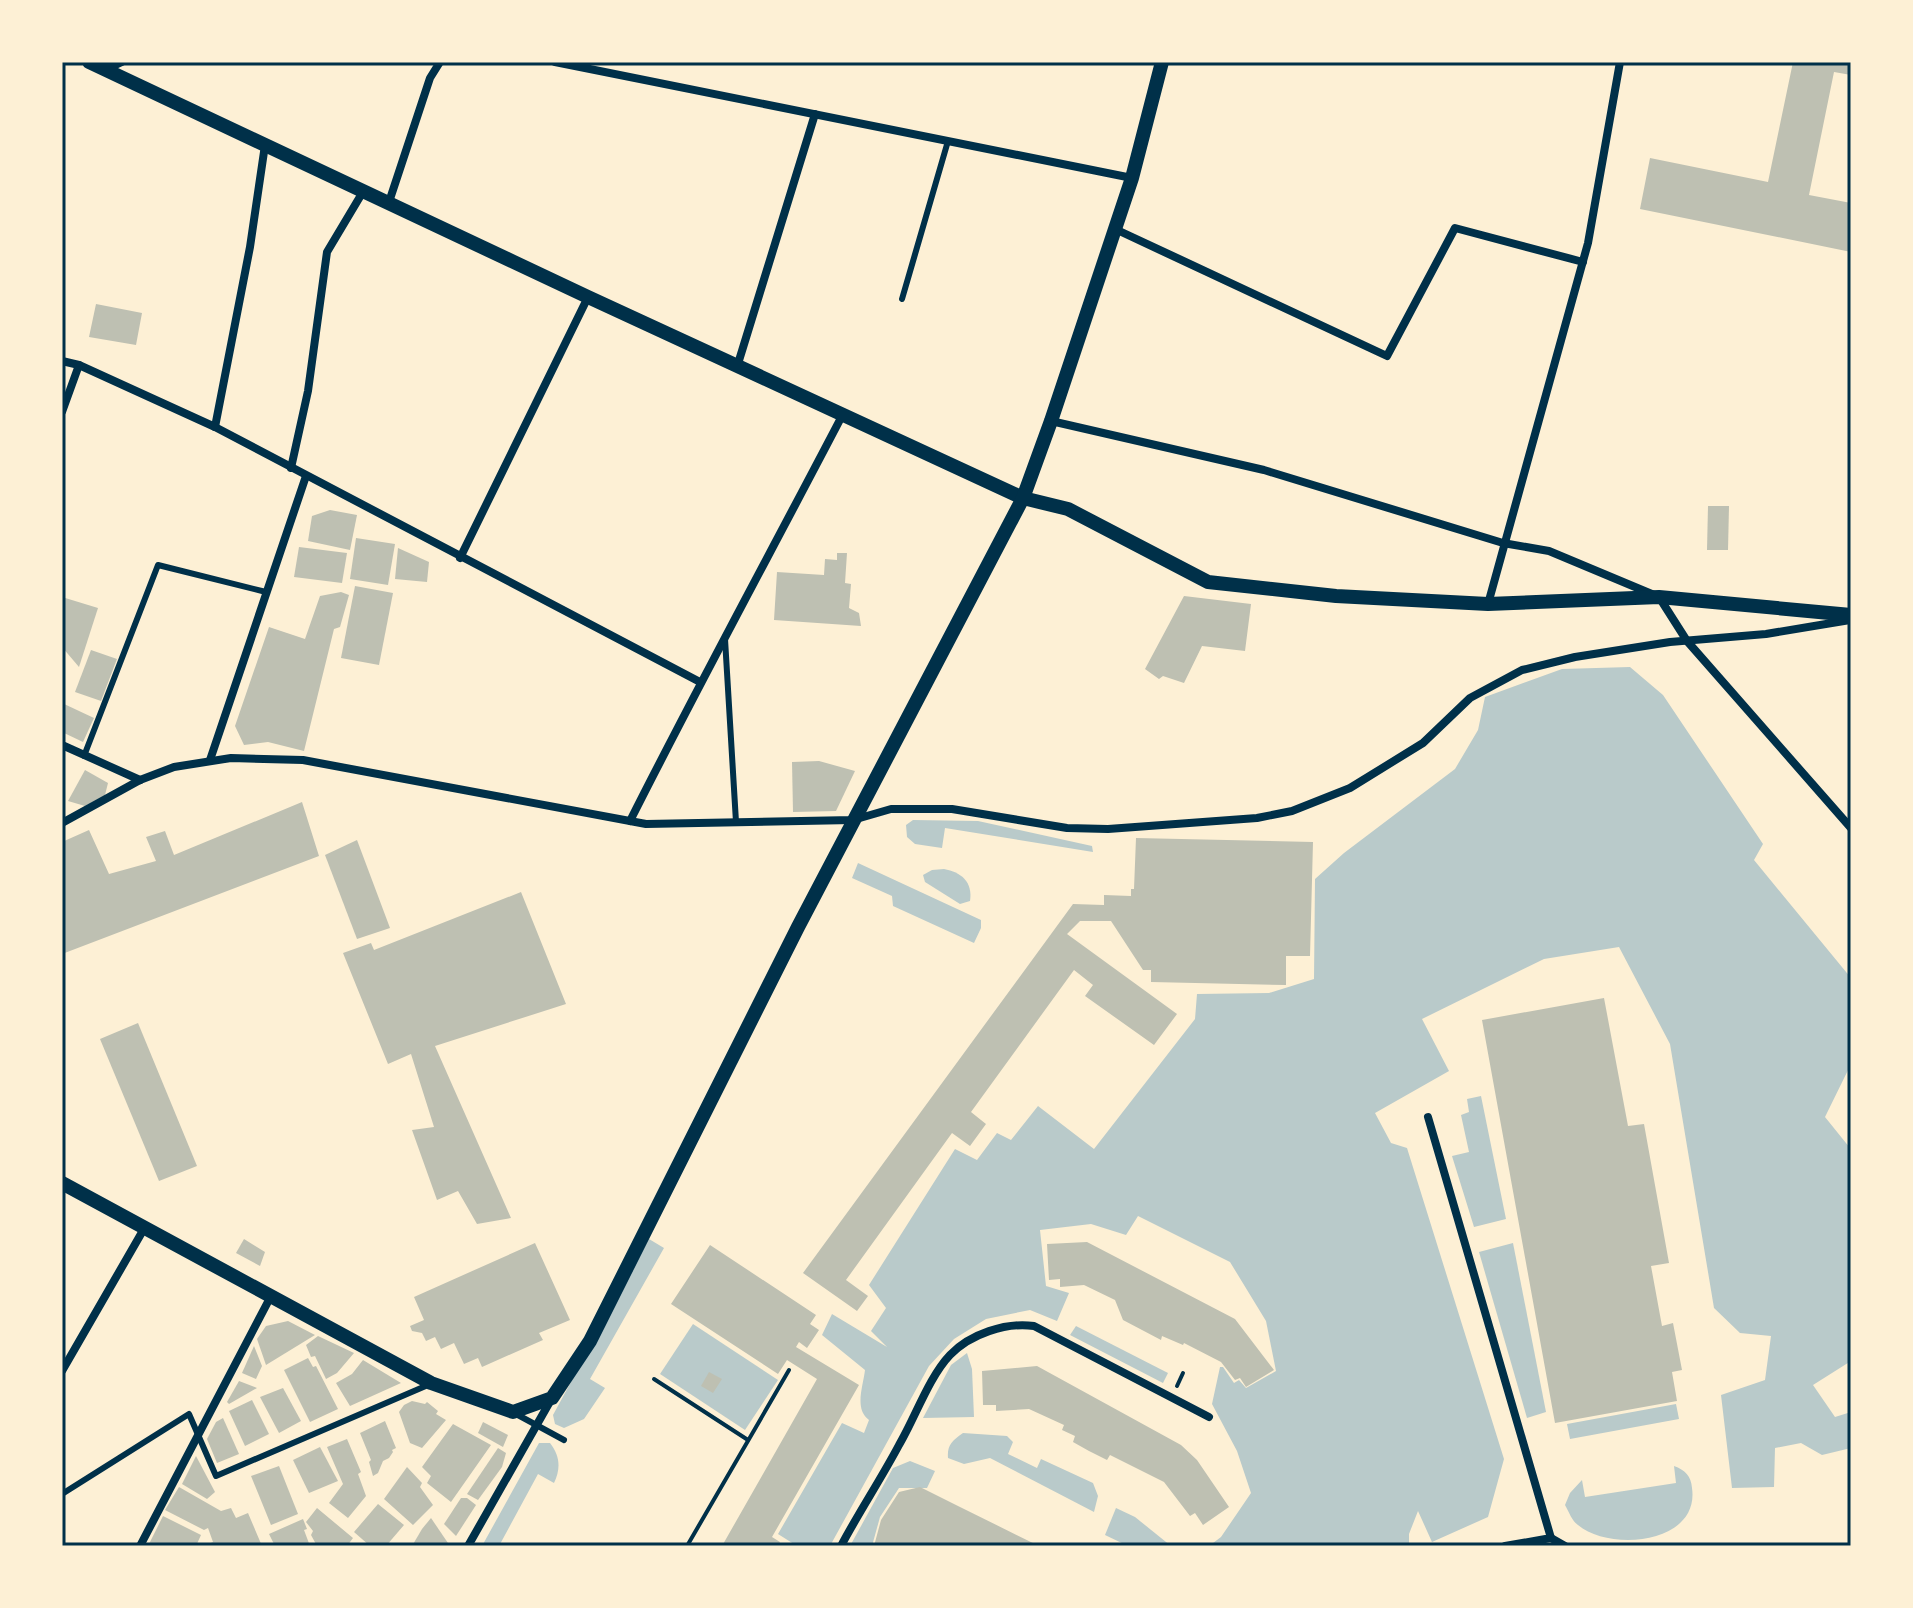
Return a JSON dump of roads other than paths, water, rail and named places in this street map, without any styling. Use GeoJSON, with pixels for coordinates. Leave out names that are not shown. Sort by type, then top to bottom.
{"type":"FeatureCollection","features":[{"type":"Feature","properties":{"kind":"street"},"geometry":{"type":"LineString","coordinates":[[89,62],[1023,498],[1068,509],[1208,582],[1336,596],[1488,604],[1659,597],[1851,617]]}},
{"type":"Feature","properties":{"kind":"street"},"geometry":{"type":"LineString","coordinates":[[106,70],[122,62]]}},
{"type":"Feature","properties":{"kind":"street"},"geometry":{"type":"LineString","coordinates":[[389,202],[430,78],[440,62]]}},
{"type":"Feature","properties":{"kind":"street"},"geometry":{"type":"LineString","coordinates":[[555,62],[1132,178]]}},
{"type":"Feature","properties":{"kind":"street"},"geometry":{"type":"LineString","coordinates":[[468,1546],[552,1398],[590,1341],[853,820],[1023,498],[1132,178],[1162,62]]}},
{"type":"Feature","properties":{"kind":"street"},"geometry":{"type":"LineString","coordinates":[[1488,604],[1583,262],[1620,62]]}},
{"type":"Feature","properties":{"kind":"street"},"geometry":{"type":"LineString","coordinates":[[737,367],[815,114]]}},
{"type":"Feature","properties":{"kind":"street"},"geometry":{"type":"LineString","coordinates":[[215,427],[250,247],[265,144]]}},
{"type":"Feature","properties":{"kind":"street"},"geometry":{"type":"LineString","coordinates":[[291,468],[308,391],[327,252],[364,190]]}},
{"type":"Feature","properties":{"kind":"street"},"geometry":{"type":"LineString","coordinates":[[1115,229],[1387,356],[1455,228],[1583,262]]}},
{"type":"Feature","properties":{"kind":"street"},"geometry":{"type":"LineString","coordinates":[[460,558],[588,297]]}},
{"type":"Feature","properties":{"kind":"street"},"geometry":{"type":"LineString","coordinates":[[62,361],[79,365],[215,427],[700,682]]}},
{"type":"Feature","properties":{"kind":"street"},"geometry":{"type":"LineString","coordinates":[[62,412],[79,365]]}},
{"type":"Feature","properties":{"kind":"street"},"geometry":{"type":"LineString","coordinates":[[630,821],[700,682],[843,414]]}},
{"type":"Feature","properties":{"kind":"street"},"geometry":{"type":"LineString","coordinates":[[1051,421],[1264,470],[1503,543],[1549,551],[1659,597],[1687,641],[1851,828]]}},
{"type":"Feature","properties":{"kind":"street"},"geometry":{"type":"LineString","coordinates":[[210,760],[306,476]]}},
{"type":"Feature","properties":{"kind":"street"},"geometry":{"type":"LineString","coordinates":[[62,823],[140,780],[174,767],[210,760],[261,758],[303,760],[646,824],[853,820],[891,809],[952,809],[1067,828],[1108,829],[1257,818],[1292,811],[1350,788],[1423,743],[1470,698],[1522,670],[1575,657],[1687,641],[1766,634],[1851,617]]}},
{"type":"Feature","properties":{"kind":"street"},"geometry":{"type":"LineString","coordinates":[[62,745],[140,780]]}},
{"type":"Feature","properties":{"kind":"street"},"geometry":{"type":"LineString","coordinates":[[1428,1117],[1551,1538]]}},
{"type":"Feature","properties":{"kind":"street"},"geometry":{"type":"LineString","coordinates":[[62,1183],[431,1383],[513,1412],[552,1398]]}},
{"type":"Feature","properties":{"kind":"street"},"geometry":{"type":"LineString","coordinates":[[62,1371],[145,1227]]}},
{"type":"Feature","properties":{"kind":"street"},"geometry":{"type":"LineString","coordinates":[[140,1546],[271,1296]]}},
{"type":"Feature","properties":{"kind":"street"},"geometry":{"type":"LineString","coordinates":[[841,1546],[940,1368],[951,1353],[973,1338],[997,1329],[1018,1324],[1034,1326],[1209,1417]]}},
{"type":"Feature","properties":{"kind":"street"},"geometry":{"type":"LineString","coordinates":[[1505,1546],[1551,1538],[1565,1546]]}},
{"type":"Feature","properties":{"kind":"lane"},"geometry":{"type":"LineString","coordinates":[[902,299],[948,141]]}},
{"type":"Feature","properties":{"kind":"lane"},"geometry":{"type":"LineString","coordinates":[[84,757],[158,565],[266,592]]}},
{"type":"Feature","properties":{"kind":"lane"},"geometry":{"type":"LineString","coordinates":[[725,639],[736,822]]}},
{"type":"Feature","properties":{"kind":"lane"},"geometry":{"type":"LineString","coordinates":[[62,1494],[189,1414],[216,1476],[431,1383]]}},
{"type":"Feature","properties":{"kind":"lane"},"geometry":{"type":"LineString","coordinates":[[513,1412],[564,1440]]}}]}
